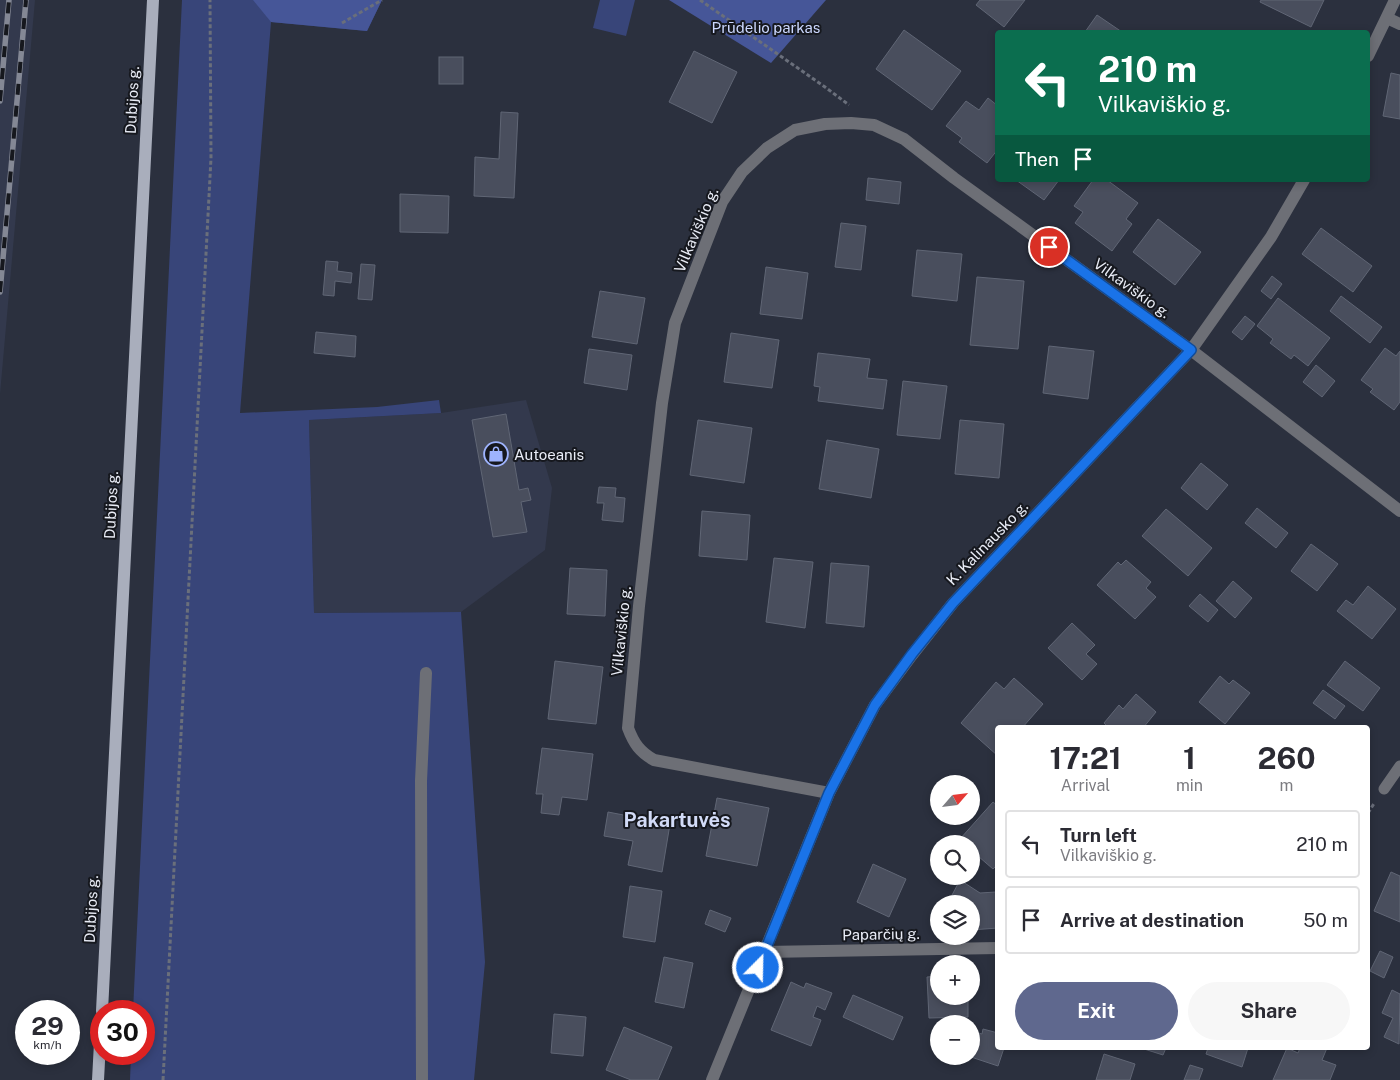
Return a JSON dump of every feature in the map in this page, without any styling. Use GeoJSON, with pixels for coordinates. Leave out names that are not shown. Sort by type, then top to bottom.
{"type":"FeatureCollection","features":[{"type":"Feature","properties":{"kind":"main road","name":"Dubijos g."},"geometry":{"type":"LineString","coordinates":[[103,1000],[153,0]]}},
{"type":"Feature","properties":{"kind":"main road"},"geometry":{"type":"LineString","coordinates":[[98,1080],[99,1065]]}},
{"type":"Feature","properties":{"kind":"street"},"geometry":{"type":"LineString","coordinates":[[1370,52],[1395,0]]}},
{"type":"Feature","properties":{"kind":"street"},"geometry":{"type":"LineString","coordinates":[[1387,18],[1400,24]]}},
{"type":"Feature","properties":{"kind":"street","name":"Vilkaviškio g."},"geometry":{"type":"LineString","coordinates":[[829,793],[654,760],[641,753],[633,741],[628,728],[639,606],[662,403],[676,324],[722,202],[742,172],[767,148],[795,130],[825,124],[851,123],[874,125],[904,139],[1191,350],[1400,511]]}},
{"type":"Feature","properties":{"kind":"street","name":"K. Kalinausko g."},"geometry":{"type":"LineString","coordinates":[[712,1080],[829,793],[875,705],[912,654],[953,603],[1191,350],[1271,237],[1303,182]]}},
{"type":"Feature","properties":{"kind":"street"},"geometry":{"type":"LineString","coordinates":[[422,1080],[421,781],[426,673]]}},
{"type":"Feature","properties":{"kind":"street","name":"Paparčių g."},"geometry":{"type":"LineString","coordinates":[[765,952],[995,948]]}},
{"type":"Feature","properties":{"kind":"lane"},"geometry":{"type":"LineString","coordinates":[[1384,789],[1400,766]]}},
{"type":"Feature","properties":{"kind":"path"},"geometry":{"type":"LineString","coordinates":[[163,1080],[211,158],[210,0]]}},
{"type":"Feature","properties":{"kind":"path"},"geometry":{"type":"LineString","coordinates":[[342,23],[382,0]]}},
{"type":"Feature","properties":{"kind":"path"},"geometry":{"type":"LineString","coordinates":[[700,0],[825,87],[874,125]]}},
{"type":"Feature","properties":{"kind":"shaded area"},"geometry":{"type":"Polygon","coordinates":[[[0,0],[35,0],[0,394],[0,0]]]}},
{"type":"Feature","properties":{"kind":"shaded area"},"geometry":{"type":"Polygon","coordinates":[[[182,0],[382,0],[367,31],[271,22],[240,413],[377,407],[439,400],[441,413],[309,420],[314,613],[461,612],[485,962],[474,1080],[130,1080],[131,1065],[155,1065],[155,1000],[134,1000],[182,0]]]}},
{"type":"Feature","properties":{"kind":"shaded area"},"geometry":{"type":"Polygon","coordinates":[[[600,0],[635,0],[626,36],[593,28],[600,0]]]}},
{"type":"Feature","properties":{"kind":"shaded area"},"geometry":{"type":"Polygon","coordinates":[[[526,400],[552,488],[545,550],[461,612],[314,613],[309,420],[441,413],[526,400]]]}},
{"type":"Feature","properties":{"kind":"green space"},"geometry":{"type":"Polygon","coordinates":[[[253,0],[382,0],[367,31],[271,22],[253,0]]]}},
{"type":"Feature","properties":{"kind":"green space","name":"Prūdelio parkas"},"geometry":{"type":"Polygon","coordinates":[[[669,0],[826,0],[771,63],[669,0]]]}},
{"type":"Feature","properties":{"kind":"building"},"geometry":{"type":"Polygon","coordinates":[[[980,0],[1025,0],[1004,27],[976,5],[980,0]]]}},
{"type":"Feature","properties":{"kind":"building"},"geometry":{"type":"Polygon","coordinates":[[[1261,0],[1324,0],[1311,27],[1260,2],[1261,0]]]}},
{"type":"Feature","properties":{"kind":"building"},"geometry":{"type":"Polygon","coordinates":[[[1097,15],[1119,30],[1086,30],[1097,15]]]}},
{"type":"Feature","properties":{"kind":"building"},"geometry":{"type":"Polygon","coordinates":[[[904,30],[961,71],[932,110],[876,69],[904,30]]]}},
{"type":"Feature","properties":{"kind":"building"},"geometry":{"type":"Polygon","coordinates":[[[694,51],[737,72],[712,123],[669,102],[694,51]]]}},
{"type":"Feature","properties":{"kind":"building"},"geometry":{"type":"Polygon","coordinates":[[[439,57],[463,57],[463,84],[439,84],[439,57]]]}},
{"type":"Feature","properties":{"kind":"building"},"geometry":{"type":"Polygon","coordinates":[[[1391,73],[1400,75],[1400,119],[1383,116],[1391,73]]]}},
{"type":"Feature","properties":{"kind":"building"},"geometry":{"type":"Polygon","coordinates":[[[988,98],[995,104],[995,153],[987,163],[959,142],[962,138],[946,126],[966,101],[979,110],[988,98]]]}},
{"type":"Feature","properties":{"kind":"building"},"geometry":{"type":"Polygon","coordinates":[[[501,112],[518,113],[514,198],[474,196],[475,157],[499,159],[501,112]]]}},
{"type":"Feature","properties":{"kind":"building"},"geometry":{"type":"Polygon","coordinates":[[[868,178],[901,182],[899,204],[866,200],[868,178]]]}},
{"type":"Feature","properties":{"kind":"building"},"geometry":{"type":"Polygon","coordinates":[[[1019,182],[1058,182],[1044,200],[1019,182]]]}},
{"type":"Feature","properties":{"kind":"building"},"geometry":{"type":"Polygon","coordinates":[[[1092,182],[1110,182],[1138,203],[1126,219],[1132,224],[1112,251],[1075,223],[1083,212],[1074,206],[1092,182]]]}},
{"type":"Feature","properties":{"kind":"building"},"geometry":{"type":"Polygon","coordinates":[[[400,194],[449,196],[448,233],[400,232],[400,194]]]}},
{"type":"Feature","properties":{"kind":"building"},"geometry":{"type":"Polygon","coordinates":[[[1158,219],[1201,252],[1175,285],[1133,252],[1158,219]]]}},
{"type":"Feature","properties":{"kind":"building"},"geometry":{"type":"Polygon","coordinates":[[[841,223],[866,226],[861,270],[835,267],[841,223]]]}},
{"type":"Feature","properties":{"kind":"building"},"geometry":{"type":"Polygon","coordinates":[[[1321,228],[1372,266],[1353,292],[1302,254],[1321,228]]]}},
{"type":"Feature","properties":{"kind":"building"},"geometry":{"type":"Polygon","coordinates":[[[917,250],[962,254],[957,301],[912,296],[917,250]]]}},
{"type":"Feature","properties":{"kind":"building"},"geometry":{"type":"Polygon","coordinates":[[[326,261],[338,262],[337,271],[352,273],[351,283],[335,281],[334,296],[323,295],[326,261]]]}},
{"type":"Feature","properties":{"kind":"building"},"geometry":{"type":"Polygon","coordinates":[[[361,264],[375,265],[372,300],[358,299],[361,264]]]}},
{"type":"Feature","properties":{"kind":"building"},"geometry":{"type":"Polygon","coordinates":[[[766,267],[808,273],[802,319],[760,314],[766,267]]]}},
{"type":"Feature","properties":{"kind":"building"},"geometry":{"type":"Polygon","coordinates":[[[1272,276],[1282,284],[1271,299],[1261,291],[1272,276]]]}},
{"type":"Feature","properties":{"kind":"building"},"geometry":{"type":"Polygon","coordinates":[[[977,277],[1024,281],[1018,349],[970,345],[977,277]]]}},
{"type":"Feature","properties":{"kind":"building"},"geometry":{"type":"Polygon","coordinates":[[[600,291],[645,298],[637,344],[592,337],[600,291]]]}},
{"type":"Feature","properties":{"kind":"building"},"geometry":{"type":"Polygon","coordinates":[[[1341,296],[1382,327],[1370,343],[1330,311],[1341,296]]]}},
{"type":"Feature","properties":{"kind":"building"},"geometry":{"type":"Polygon","coordinates":[[[1278,298],[1330,338],[1308,366],[1294,355],[1291,359],[1270,343],[1273,339],[1257,326],[1278,298]]]}},
{"type":"Feature","properties":{"kind":"building"},"geometry":{"type":"Polygon","coordinates":[[[1245,316],[1255,324],[1242,340],[1232,332],[1245,316]]]}},
{"type":"Feature","properties":{"kind":"building"},"geometry":{"type":"Polygon","coordinates":[[[316,332],[356,336],[355,357],[314,353],[316,332]]]}},
{"type":"Feature","properties":{"kind":"building"},"geometry":{"type":"Polygon","coordinates":[[[731,333],[779,340],[772,388],[724,382],[731,333]]]}},
{"type":"Feature","properties":{"kind":"building"},"geometry":{"type":"Polygon","coordinates":[[[1049,346],[1094,351],[1088,399],[1043,393],[1049,346]]]}},
{"type":"Feature","properties":{"kind":"building"},"geometry":{"type":"Polygon","coordinates":[[[1385,348],[1396,356],[1400,351],[1400,402],[1394,410],[1370,392],[1373,389],[1361,380],[1385,348]]]}},
{"type":"Feature","properties":{"kind":"building"},"geometry":{"type":"Polygon","coordinates":[[[589,349],[632,355],[627,390],[584,383],[589,349]]]}},
{"type":"Feature","properties":{"kind":"building"},"geometry":{"type":"Polygon","coordinates":[[[818,353],[870,359],[867,378],[887,380],[883,409],[818,401],[820,387],[814,386],[818,353]]]}},
{"type":"Feature","properties":{"kind":"building"},"geometry":{"type":"Polygon","coordinates":[[[1316,365],[1335,381],[1322,397],[1303,382],[1316,365]]]}},
{"type":"Feature","properties":{"kind":"building"},"geometry":{"type":"Polygon","coordinates":[[[903,381],[947,386],[940,439],[897,435],[903,381]]]}},
{"type":"Feature","properties":{"kind":"building","name":"Autoeanis"},"geometry":{"type":"Polygon","coordinates":[[[506,414],[519,490],[528,488],[531,500],[521,502],[527,532],[493,537],[472,420],[506,414]]]}},
{"type":"Feature","properties":{"kind":"building"},"geometry":{"type":"Polygon","coordinates":[[[698,420],[752,428],[744,483],[690,475],[698,420]]]}},
{"type":"Feature","properties":{"kind":"building"},"geometry":{"type":"Polygon","coordinates":[[[960,420],[1004,424],[999,478],[955,474],[960,420]]]}},
{"type":"Feature","properties":{"kind":"building"},"geometry":{"type":"Polygon","coordinates":[[[827,440],[879,449],[871,498],[819,489],[827,440]]]}},
{"type":"Feature","properties":{"kind":"building"},"geometry":{"type":"Polygon","coordinates":[[[1201,463],[1228,485],[1207,510],[1181,488],[1201,463]]]}},
{"type":"Feature","properties":{"kind":"building"},"geometry":{"type":"Polygon","coordinates":[[[599,487],[616,488],[615,497],[625,498],[623,522],[602,520],[604,503],[597,503],[599,487]]]}},
{"type":"Feature","properties":{"kind":"building"},"geometry":{"type":"Polygon","coordinates":[[[1257,508],[1288,533],[1276,548],[1245,523],[1257,508]]]}},
{"type":"Feature","properties":{"kind":"building"},"geometry":{"type":"Polygon","coordinates":[[[1166,509],[1212,548],[1188,576],[1142,536],[1166,509]]]}},
{"type":"Feature","properties":{"kind":"building"},"geometry":{"type":"Polygon","coordinates":[[[702,511],[750,515],[747,560],[699,556],[702,511]]]}},
{"type":"Feature","properties":{"kind":"building"},"geometry":{"type":"Polygon","coordinates":[[[1311,544],[1338,564],[1317,591],[1291,571],[1311,544]]]}},
{"type":"Feature","properties":{"kind":"building"},"geometry":{"type":"Polygon","coordinates":[[[774,558],[813,562],[805,628],[766,622],[774,558]]]}},
{"type":"Feature","properties":{"kind":"building"},"geometry":{"type":"Polygon","coordinates":[[[1126,560],[1151,582],[1146,588],[1156,597],[1135,619],[1097,585],[1118,562],[1121,565],[1126,560]]]}},
{"type":"Feature","properties":{"kind":"building"},"geometry":{"type":"Polygon","coordinates":[[[831,563],[869,566],[864,627],[826,623],[831,563]]]}},
{"type":"Feature","properties":{"kind":"building"},"geometry":{"type":"Polygon","coordinates":[[[570,568],[607,570],[605,616],[567,614],[570,568]]]}},
{"type":"Feature","properties":{"kind":"building"},"geometry":{"type":"Polygon","coordinates":[[[1233,581],[1252,598],[1235,618],[1216,601],[1233,581]]]}},
{"type":"Feature","properties":{"kind":"building"},"geometry":{"type":"Polygon","coordinates":[[[1368,586],[1396,609],[1372,639],[1337,611],[1346,600],[1353,605],[1368,586]]]}},
{"type":"Feature","properties":{"kind":"building"},"geometry":{"type":"Polygon","coordinates":[[[1200,594],[1218,610],[1208,622],[1189,606],[1200,594]]]}},
{"type":"Feature","properties":{"kind":"building"},"geometry":{"type":"Polygon","coordinates":[[[1072,623],[1095,645],[1086,654],[1097,664],[1082,680],[1048,648],[1072,623]]]}},
{"type":"Feature","properties":{"kind":"building"},"geometry":{"type":"Polygon","coordinates":[[[555,661],[603,667],[596,724],[548,719],[555,661]]]}},
{"type":"Feature","properties":{"kind":"building"},"geometry":{"type":"Polygon","coordinates":[[[1345,661],[1380,688],[1363,711],[1327,685],[1345,661]]]}},
{"type":"Feature","properties":{"kind":"building"},"geometry":{"type":"Polygon","coordinates":[[[1220,676],[1229,684],[1233,680],[1250,693],[1225,724],[1199,702],[1220,676]]]}},
{"type":"Feature","properties":{"kind":"building"},"geometry":{"type":"Polygon","coordinates":[[[1014,678],[1043,704],[1025,725],[995,725],[995,753],[961,723],[996,682],[1004,689],[1014,678]]]}},
{"type":"Feature","properties":{"kind":"building"},"geometry":{"type":"Polygon","coordinates":[[[1323,690],[1345,706],[1335,719],[1313,703],[1323,690]]]}},
{"type":"Feature","properties":{"kind":"building"},"geometry":{"type":"Polygon","coordinates":[[[1136,694],[1156,712],[1145,725],[1106,725],[1104,723],[1119,705],[1123,709],[1136,694]]]}},
{"type":"Feature","properties":{"kind":"building"},"geometry":{"type":"Polygon","coordinates":[[[542,748],[593,754],[587,800],[562,797],[559,815],[541,813],[543,794],[536,794],[542,748]]]}},
{"type":"Feature","properties":{"kind":"building"},"geometry":{"type":"Polygon","coordinates":[[[717,798],[769,808],[757,866],[706,856],[717,798]]]}},
{"type":"Feature","properties":{"kind":"building"},"geometry":{"type":"Polygon","coordinates":[[[993,802],[995,804],[995,867],[993,869],[980,858],[980,835],[964,835],[972,825],[980,825],[980,817],[993,802]]]}},
{"type":"Feature","properties":{"kind":"building"},"geometry":{"type":"Polygon","coordinates":[[[608,812],[670,824],[662,872],[628,865],[633,841],[604,836],[608,812]]]}},
{"type":"Feature","properties":{"kind":"building"},"geometry":{"type":"Polygon","coordinates":[[[873,864],[906,879],[889,917],[857,902],[873,864]]]}},
{"type":"Feature","properties":{"kind":"building"},"geometry":{"type":"Polygon","coordinates":[[[1391,872],[1400,876],[1400,922],[1374,911],[1391,872]]]}},
{"type":"Feature","properties":{"kind":"building"},"geometry":{"type":"Polygon","coordinates":[[[957,885],[968,885],[980,893],[995,892],[995,928],[980,929],[980,895],[952,895],[957,885]]]}},
{"type":"Feature","properties":{"kind":"building"},"geometry":{"type":"Polygon","coordinates":[[[630,886],[662,891],[655,942],[623,937],[630,886]]]}},
{"type":"Feature","properties":{"kind":"building"},"geometry":{"type":"Polygon","coordinates":[[[710,910],[731,918],[725,932],[705,924],[710,910]]]}},
{"type":"Feature","properties":{"kind":"building"},"geometry":{"type":"Polygon","coordinates":[[[1380,951],[1393,957],[1384,978],[1370,971],[1380,951]]]}},
{"type":"Feature","properties":{"kind":"building"},"geometry":{"type":"Polygon","coordinates":[[[664,957],[693,963],[684,1008],[655,1002],[664,957]]]}},
{"type":"Feature","properties":{"kind":"building"},"geometry":{"type":"Polygon","coordinates":[[[927,977],[930,977],[930,1005],[968,1005],[968,1015],[930,1015],[929,1018],[927,977]]]}},
{"type":"Feature","properties":{"kind":"building"},"geometry":{"type":"Polygon","coordinates":[[[791,982],[804,988],[806,983],[832,993],[825,1010],[817,1006],[813,1017],[821,1020],[811,1046],[771,1030],[791,982]]]}},
{"type":"Feature","properties":{"kind":"building"},"geometry":{"type":"Polygon","coordinates":[[[1392,990],[1400,994],[1399,1044],[1384,1037],[1393,1018],[1382,1013],[1392,990]]]}},
{"type":"Feature","properties":{"kind":"building"},"geometry":{"type":"Polygon","coordinates":[[[853,995],[903,1017],[893,1040],[843,1017],[853,995]]]}},
{"type":"Feature","properties":{"kind":"building"},"geometry":{"type":"Polygon","coordinates":[[[554,1014],[586,1017],[583,1056],[551,1053],[554,1014]]]}},
{"type":"Feature","properties":{"kind":"building"},"geometry":{"type":"Polygon","coordinates":[[[624,1027],[672,1047],[658,1080],[631,1080],[606,1070],[624,1027]]]}},
{"type":"Feature","properties":{"kind":"building"},"geometry":{"type":"Polygon","coordinates":[[[983,1029],[995,1032],[995,1050],[1003,1050],[998,1066],[980,1060],[980,1033],[982,1034],[983,1029]]]}},
{"type":"Feature","properties":{"kind":"building"},"geometry":{"type":"Polygon","coordinates":[[[1147,1050],[1165,1050],[1163,1055],[1147,1050]]]}},
{"type":"Feature","properties":{"kind":"building"},"geometry":{"type":"Polygon","coordinates":[[[1207,1050],[1247,1050],[1242,1067],[1206,1054],[1207,1050]]]}},
{"type":"Feature","properties":{"kind":"building"},"geometry":{"type":"Polygon","coordinates":[[[1286,1050],[1298,1053],[1299,1050],[1326,1050],[1322,1060],[1336,1065],[1330,1080],[1273,1080],[1286,1050]]]}},
{"type":"Feature","properties":{"kind":"building"},"geometry":{"type":"Polygon","coordinates":[[[1104,1054],[1135,1064],[1130,1080],[1096,1080],[1104,1054]]]}},
{"type":"Feature","properties":{"kind":"building"},"geometry":{"type":"Polygon","coordinates":[[[1190,1065],[1203,1069],[1199,1080],[1184,1080],[1190,1065]]]}},
{"type":"Feature","properties":{"kind":"railway"},"geometry":{"type":"LineString","coordinates":[[0,101],[9,0]]}},
{"type":"Feature","properties":{"kind":"railway"},"geometry":{"type":"LineString","coordinates":[[0,292],[26,0]]}},
{"type":"Feature","properties":{"kind":"place","name":"Autoeanis"},"geometry":{"type":"Point","coordinates":[496,454]}},
{"type":"Feature","properties":{"kind":"district","name":"Pakartuvės"},"geometry":{"type":"Point","coordinates":[677,820]}},
{"type":"Feature","properties":{"kind":"route"},"geometry":{"type":"LineString","coordinates":[[758,968],[829,793],[875,705],[912,654],[953,603],[1191,350],[1049,247]]}}]}
